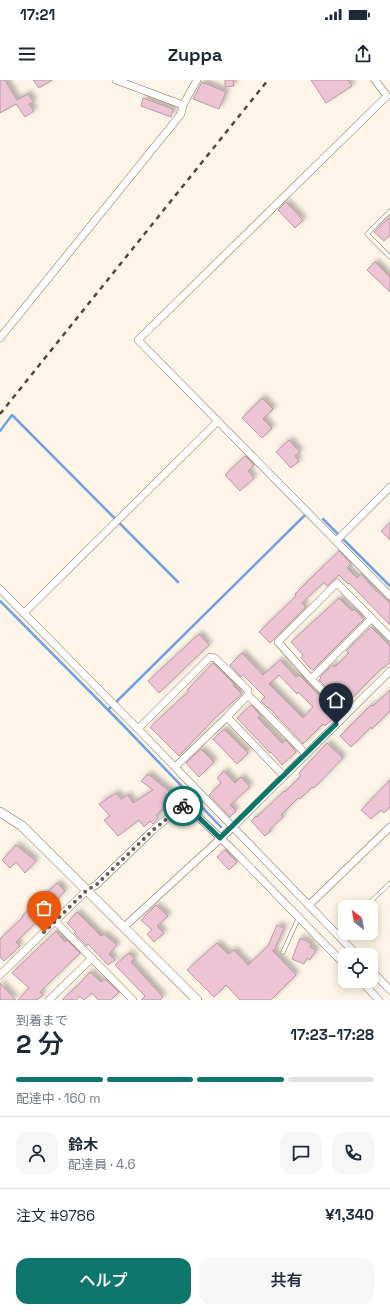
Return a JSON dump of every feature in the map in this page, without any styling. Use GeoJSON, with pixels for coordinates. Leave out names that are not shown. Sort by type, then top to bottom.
{"type":"FeatureCollection","features":[{"type":"Feature","properties":{"kind":"street"},"geometry":{"type":"LineString","coordinates":[[116,80],[183,105]]}},
{"type":"Feature","properties":{"kind":"street"},"geometry":{"type":"LineString","coordinates":[[0,338],[181,114],[183,105],[197,80]]}},
{"type":"Feature","properties":{"kind":"street"},"geometry":{"type":"LineString","coordinates":[[376,80],[386,96],[138,340],[390,596]]}},
{"type":"Feature","properties":{"kind":"street"},"geometry":{"type":"LineString","coordinates":[[24,613],[218,421]]}},
{"type":"Feature","properties":{"kind":"street"},"geometry":{"type":"LineString","coordinates":[[336,541],[390,487]]}},
{"type":"Feature","properties":{"kind":"street"},"geometry":{"type":"LineString","coordinates":[[346,714],[311,679],[278,642],[338,583],[390,637]]}},
{"type":"Feature","properties":{"kind":"street"},"geometry":{"type":"LineString","coordinates":[[0,589],[138,728],[350,948]]}},
{"type":"Feature","properties":{"kind":"street"},"geometry":{"type":"LineString","coordinates":[[311,679],[372,618]]}},
{"type":"Feature","properties":{"kind":"street"},"geometry":{"type":"LineString","coordinates":[[138,728],[210,657],[215,658],[248,690],[248,695],[306,754]]}},
{"type":"Feature","properties":{"kind":"street"},"geometry":{"type":"LineString","coordinates":[[124,926],[233,827],[390,671]]}},
{"type":"Feature","properties":{"kind":"street"},"geometry":{"type":"LineString","coordinates":[[175,767],[248,695]]}},
{"type":"Feature","properties":{"kind":"street"},"geometry":{"type":"LineString","coordinates":[[227,717],[284,776]]}},
{"type":"Feature","properties":{"kind":"street"},"geometry":{"type":"LineString","coordinates":[[0,975],[87,890],[96,885],[153,830],[182,806],[188,807],[220,838],[338,958]]}},
{"type":"Feature","properties":{"kind":"street"},"geometry":{"type":"LineString","coordinates":[[0,812],[22,826],[197,1000]]}},
{"type":"Feature","properties":{"kind":"street"},"geometry":{"type":"LineString","coordinates":[[309,905],[390,827]]}},
{"type":"Feature","properties":{"kind":"street"},"geometry":{"type":"LineString","coordinates":[[55,921],[130,999]]}},
{"type":"Feature","properties":{"kind":"street"},"geometry":{"type":"LineString","coordinates":[[48,1000],[92,958]]}},
{"type":"Feature","properties":{"kind":"street"},"geometry":{"type":"LineString","coordinates":[[378,977],[390,990]]}},
{"type":"Feature","properties":{"kind":"street"},"geometry":{"type":"LineString","coordinates":[[368,988],[379,1000]]}},
{"type":"Feature","properties":{"kind":"lane"},"geometry":{"type":"LineString","coordinates":[[390,211],[367,234],[390,258]]}},
{"type":"Feature","properties":{"kind":"lane"},"geometry":{"type":"LineString","coordinates":[[372,900],[390,883]]}},
{"type":"Feature","properties":{"kind":"lane"},"geometry":{"type":"LineString","coordinates":[[283,952],[299,917]]}},
{"type":"Feature","properties":{"kind":"building"},"geometry":{"type":"Polygon","coordinates":[[[0,80],[5,80],[17,100],[28,94],[34,102],[29,104],[34,111],[25,117],[16,104],[0,113],[0,80]]]}},
{"type":"Feature","properties":{"kind":"building"},"geometry":{"type":"Polygon","coordinates":[[[33,80],[52,80],[39,88],[33,80]]]}},
{"type":"Feature","properties":{"kind":"building"},"geometry":{"type":"Polygon","coordinates":[[[225,80],[233,80],[234,86],[225,87],[225,80]]]}},
{"type":"Feature","properties":{"kind":"building"},"geometry":{"type":"Polygon","coordinates":[[[311,80],[348,80],[352,86],[326,103],[311,80]]]}},
{"type":"Feature","properties":{"kind":"building"},"geometry":{"type":"Polygon","coordinates":[[[202,82],[226,92],[219,109],[193,99],[202,82]]]}},
{"type":"Feature","properties":{"kind":"building"},"geometry":{"type":"Polygon","coordinates":[[[143,98],[173,109],[171,117],[141,106],[143,98]]]}},
{"type":"Feature","properties":{"kind":"building"},"geometry":{"type":"Polygon","coordinates":[[[286,202],[303,220],[295,228],[278,210],[286,202]]]}},
{"type":"Feature","properties":{"kind":"building"},"geometry":{"type":"Polygon","coordinates":[[[390,217],[390,235],[384,241],[374,232],[390,217]]]}},
{"type":"Feature","properties":{"kind":"building"},"geometry":{"type":"Polygon","coordinates":[[[375,262],[390,277],[390,292],[367,270],[375,262]]]}},
{"type":"Feature","properties":{"kind":"building"},"geometry":{"type":"Polygon","coordinates":[[[262,398],[273,409],[263,419],[272,428],[262,438],[242,418],[262,398]]]}},
{"type":"Feature","properties":{"kind":"building"},"geometry":{"type":"Polygon","coordinates":[[[289,440],[300,452],[295,456],[299,461],[291,468],[276,452],[289,440]]]}},
{"type":"Feature","properties":{"kind":"building"},"geometry":{"type":"Polygon","coordinates":[[[245,456],[254,465],[248,471],[254,478],[240,491],[225,475],[245,456]]]}},
{"type":"Feature","properties":{"kind":"building"},"geometry":{"type":"Polygon","coordinates":[[[390,523],[390,540],[381,531],[390,523]]]}},
{"type":"Feature","properties":{"kind":"building"},"geometry":{"type":"Polygon","coordinates":[[[339,551],[351,564],[347,568],[357,578],[361,574],[376,591],[390,603],[390,625],[349,583],[348,584],[339,575],[327,586],[324,582],[302,603],[306,607],[270,643],[259,632],[339,551]]]}},
{"type":"Feature","properties":{"kind":"building"},"geometry":{"type":"Polygon","coordinates":[[[339,598],[352,611],[354,609],[364,619],[313,670],[301,658],[303,655],[291,642],[339,598]]]}},
{"type":"Feature","properties":{"kind":"building"},"geometry":{"type":"Polygon","coordinates":[[[371,627],[390,646],[390,662],[350,700],[334,684],[329,690],[319,680],[321,678],[320,677],[332,665],[335,667],[349,653],[346,651],[371,627]]]}},
{"type":"Feature","properties":{"kind":"building"},"geometry":{"type":"Polygon","coordinates":[[[199,634],[209,645],[159,693],[148,681],[199,634]]]}},
{"type":"Feature","properties":{"kind":"building"},"geometry":{"type":"Polygon","coordinates":[[[242,653],[263,675],[280,660],[296,677],[299,675],[338,714],[325,726],[323,724],[303,744],[261,701],[265,697],[243,675],[241,677],[230,665],[242,653]],[[279,675],[269,684],[303,718],[313,707],[298,692],[297,694],[279,675]]]}},
{"type":"Feature","properties":{"kind":"building"},"geometry":{"type":"Polygon","coordinates":[[[213,663],[242,694],[214,719],[179,756],[150,727],[189,691],[187,690],[213,663]]]}},
{"type":"Feature","properties":{"kind":"building"},"geometry":{"type":"Polygon","coordinates":[[[390,690],[390,711],[351,747],[340,736],[371,705],[373,706],[390,690]]]}},
{"type":"Feature","properties":{"kind":"building"},"geometry":{"type":"Polygon","coordinates":[[[251,705],[260,715],[258,718],[282,743],[286,740],[296,752],[282,765],[237,718],[251,705]]]}},
{"type":"Feature","properties":{"kind":"building"},"geometry":{"type":"Polygon","coordinates":[[[224,729],[248,753],[237,764],[213,739],[224,729]]]}},
{"type":"Feature","properties":{"kind":"building"},"geometry":{"type":"Polygon","coordinates":[[[327,743],[343,758],[314,788],[312,787],[300,799],[298,798],[281,815],[283,817],[269,830],[271,831],[265,836],[251,821],[301,776],[299,773],[327,743]]]}},
{"type":"Feature","properties":{"kind":"building"},"geometry":{"type":"Polygon","coordinates":[[[201,749],[214,762],[199,777],[186,763],[201,749]]]}},
{"type":"Feature","properties":{"kind":"building"},"geometry":{"type":"Polygon","coordinates":[[[224,771],[235,783],[241,777],[250,787],[230,805],[236,811],[230,817],[209,795],[221,783],[217,778],[224,771]]]}},
{"type":"Feature","properties":{"kind":"building"},"geometry":{"type":"Polygon","coordinates":[[[148,774],[177,797],[156,815],[158,818],[153,824],[150,821],[144,827],[139,820],[118,836],[104,820],[110,816],[99,804],[116,793],[121,799],[128,795],[133,803],[153,790],[141,781],[148,774]]]}},
{"type":"Feature","properties":{"kind":"building"},"geometry":{"type":"Polygon","coordinates":[[[390,780],[390,807],[384,813],[381,810],[371,819],[361,810],[390,780]]]}},
{"type":"Feature","properties":{"kind":"building"},"geometry":{"type":"Polygon","coordinates":[[[16,845],[36,861],[25,873],[16,862],[10,868],[2,860],[16,845]]]}},
{"type":"Feature","properties":{"kind":"building"},"geometry":{"type":"Polygon","coordinates":[[[225,850],[237,862],[229,870],[217,857],[225,850]]]}},
{"type":"Feature","properties":{"kind":"building"},"geometry":{"type":"Polygon","coordinates":[[[57,883],[65,891],[49,908],[50,909],[16,942],[20,946],[4,961],[0,957],[0,939],[57,883]]]}},
{"type":"Feature","properties":{"kind":"building"},"geometry":{"type":"Polygon","coordinates":[[[156,905],[168,916],[157,926],[164,933],[154,942],[147,934],[152,930],[141,920],[156,905]]]}},
{"type":"Feature","properties":{"kind":"building"},"geometry":{"type":"Polygon","coordinates":[[[77,912],[101,936],[104,934],[117,945],[109,954],[115,960],[108,965],[88,944],[87,946],[74,933],[76,932],[67,923],[77,912]]]}},
{"type":"Feature","properties":{"kind":"building"},"geometry":{"type":"Polygon","coordinates":[[[277,925],[284,928],[274,951],[272,950],[296,975],[271,1000],[240,1000],[226,985],[214,997],[187,970],[217,943],[228,954],[234,950],[248,965],[268,946],[277,925]]]}},
{"type":"Feature","properties":{"kind":"building"},"geometry":{"type":"Polygon","coordinates":[[[56,931],[65,942],[67,940],[80,953],[40,992],[43,995],[37,1000],[18,1000],[29,988],[12,973],[56,931]]]}},
{"type":"Feature","properties":{"kind":"building"},"geometry":{"type":"Polygon","coordinates":[[[300,938],[311,943],[310,947],[316,950],[310,960],[307,958],[304,964],[292,959],[300,938]]]}},
{"type":"Feature","properties":{"kind":"building"},"geometry":{"type":"Polygon","coordinates":[[[129,953],[134,959],[131,962],[163,997],[160,1000],[141,1000],[145,996],[115,965],[129,953]]]}},
{"type":"Feature","properties":{"kind":"building"},"geometry":{"type":"Polygon","coordinates":[[[90,972],[101,982],[105,979],[119,992],[111,1000],[98,1000],[92,993],[84,1000],[80,996],[76,1000],[62,1000],[81,982],[90,972]]]}},
{"type":"Feature","properties":{"kind":"building"},"geometry":{"type":"Polygon","coordinates":[[[0,983],[16,1000],[0,1000],[0,983]]]}},
{"type":"Feature","properties":{"kind":"waterway"},"geometry":{"type":"LineString","coordinates":[[0,431],[12,415],[178,582]]}},
{"type":"Feature","properties":{"kind":"waterway"},"geometry":{"type":"LineString","coordinates":[[108,710],[305,515]]}},
{"type":"Feature","properties":{"kind":"waterway"},"geometry":{"type":"LineString","coordinates":[[323,519],[390,586]]}},
{"type":"Feature","properties":{"kind":"waterway"},"geometry":{"type":"LineString","coordinates":[[0,601],[122,724],[221,827]]}},
{"type":"Feature","properties":{"kind":"railway"},"geometry":{"type":"LineString","coordinates":[[0,414],[268,80]]}},
{"type":"Feature","properties":{"kind":"way so far"},"geometry":{"type":"LineString","coordinates":[[44,932],[87,890],[96,885],[153,830],[183,806]]}},
{"type":"Feature","properties":{"kind":"route"},"geometry":{"type":"LineString","coordinates":[[183,806],[188,807],[220,838],[233,827],[336,724]]}}]}
